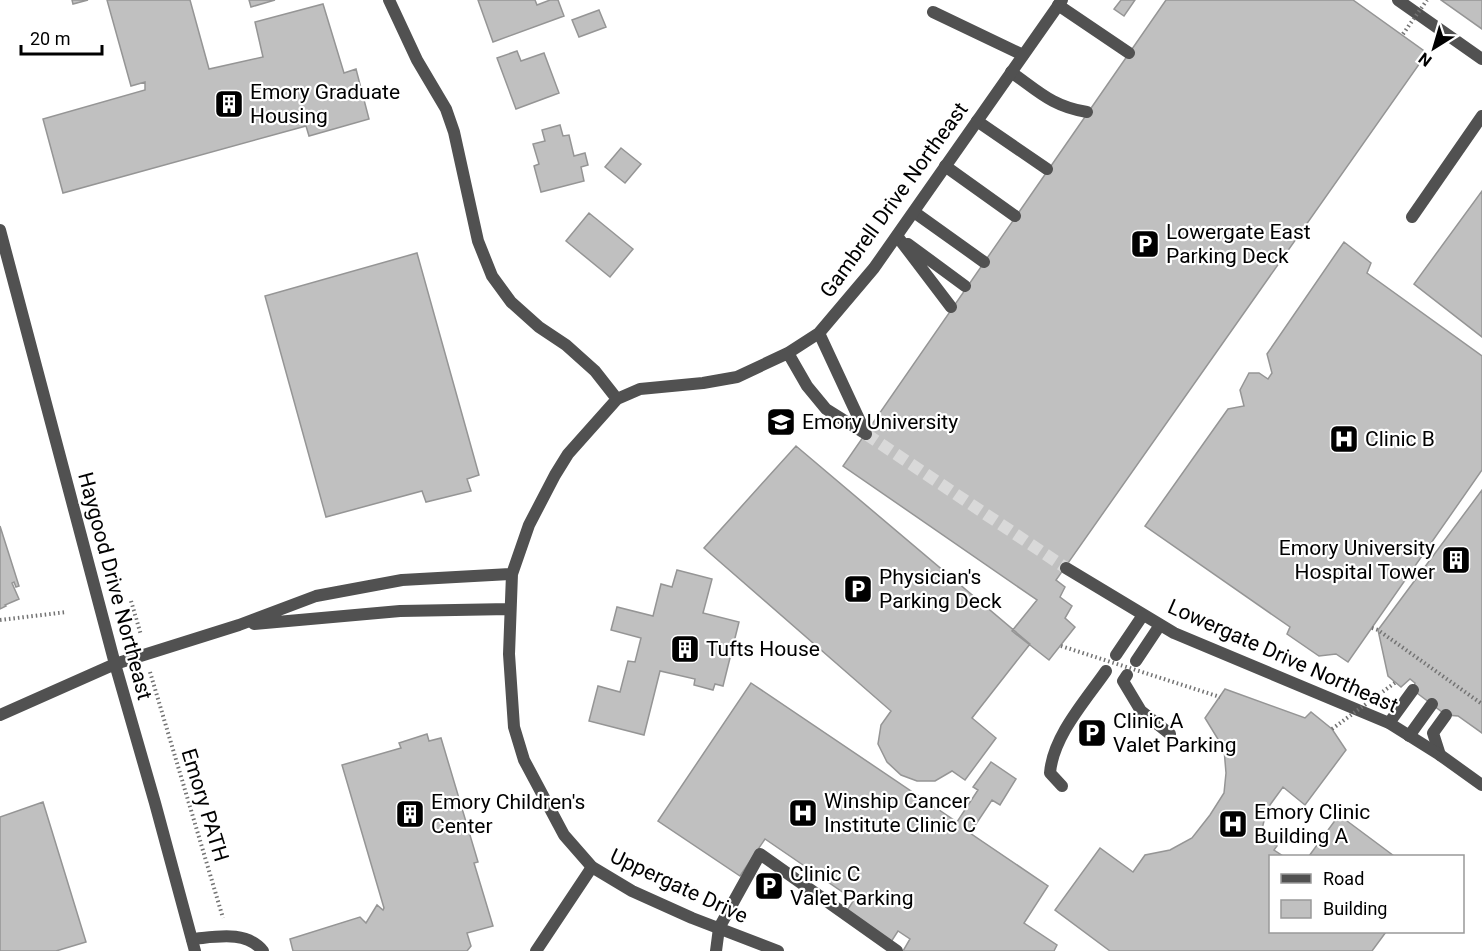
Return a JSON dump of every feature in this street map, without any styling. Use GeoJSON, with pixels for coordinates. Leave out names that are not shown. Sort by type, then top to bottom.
{"type":"FeatureCollection","features":[{"type":"Feature","properties":{"kind":"street"},"geometry":{"type":"LineString","coordinates":[[389,0],[417,60],[446,110],[454,132],[478,241],[492,276],[511,302],[595,371],[616,399]]}},
{"type":"Feature","properties":{"kind":"street"},"geometry":{"type":"LineString","coordinates":[[1398,0],[1482,59]]}},
{"type":"Feature","properties":{"kind":"street"},"geometry":{"type":"LineString","coordinates":[[1060,3],[1129,53]]}},
{"type":"Feature","properties":{"kind":"street","name":"Gambrell Drive Northeast"},"geometry":{"type":"LineString","coordinates":[[616,399],[640,389],[737,377],[788,353],[819,333],[874,268],[1060,3]]}},
{"type":"Feature","properties":{"kind":"street"},"geometry":{"type":"LineString","coordinates":[[933,12],[1023,55]]}},
{"type":"Feature","properties":{"kind":"street"},"geometry":{"type":"LineString","coordinates":[[1011,72],[1056,104],[1068,109],[1087,112]]}},
{"type":"Feature","properties":{"kind":"street"},"geometry":{"type":"LineString","coordinates":[[1412,217],[1482,116]]}},
{"type":"Feature","properties":{"kind":"street"},"geometry":{"type":"LineString","coordinates":[[977,121],[1047,169]]}},
{"type":"Feature","properties":{"kind":"street"},"geometry":{"type":"LineString","coordinates":[[945,166],[1016,216]]}},
{"type":"Feature","properties":{"kind":"street"},"geometry":{"type":"LineString","coordinates":[[914,212],[984,262]]}},
{"type":"Feature","properties":{"kind":"street","name":"Haygood Drive Northeast"},"geometry":{"type":"LineString","coordinates":[[0,231],[115,664],[194,945]]}},
{"type":"Feature","properties":{"kind":"street"},"geometry":{"type":"LineString","coordinates":[[897,236],[965,286]]}},
{"type":"Feature","properties":{"kind":"street"},"geometry":{"type":"LineString","coordinates":[[897,236],[951,307]]}},
{"type":"Feature","properties":{"kind":"street"},"geometry":{"type":"LineString","coordinates":[[788,353],[807,386],[826,409],[866,434],[819,333]]}},
{"type":"Feature","properties":{"kind":"street","name":"Uppergate Drive"},"geometry":{"type":"LineString","coordinates":[[616,399],[568,454],[555,475],[529,525],[512,574],[509,654],[517,741],[524,760],[564,835],[592,867],[632,891],[778,951]]}},
{"type":"Feature","properties":{"kind":"street","name":"Lowergate Drive Northeast"},"geometry":{"type":"LineString","coordinates":[[1066,568],[1174,633],[1389,723],[1482,784]]}},
{"type":"Feature","properties":{"kind":"street"},"geometry":{"type":"LineString","coordinates":[[0,715],[115,664],[240,625],[316,596],[402,580],[512,574]]}},
{"type":"Feature","properties":{"kind":"street"},"geometry":{"type":"LineString","coordinates":[[240,625],[399,611],[510,609]]}},
{"type":"Feature","properties":{"kind":"street"},"geometry":{"type":"LineString","coordinates":[[1116,655],[1143,615]]}},
{"type":"Feature","properties":{"kind":"street"},"geometry":{"type":"LineString","coordinates":[[1136,661],[1160,624]]}},
{"type":"Feature","properties":{"kind":"street"},"geometry":{"type":"LineString","coordinates":[[1062,786],[1050,773],[1051,758],[1058,741],[1106,670]]}},
{"type":"Feature","properties":{"kind":"street"},"geometry":{"type":"LineString","coordinates":[[1127,675],[1123,681],[1141,711],[1170,734]]}},
{"type":"Feature","properties":{"kind":"street"},"geometry":{"type":"LineString","coordinates":[[1389,723],[1413,690]]}},
{"type":"Feature","properties":{"kind":"street"},"geometry":{"type":"LineString","coordinates":[[1409,736],[1432,704]]}},
{"type":"Feature","properties":{"kind":"street"},"geometry":{"type":"LineString","coordinates":[[1440,755],[1433,734],[1446,715]]}},
{"type":"Feature","properties":{"kind":"street"},"geometry":{"type":"LineString","coordinates":[[716,951],[719,928],[760,854],[897,951]]}},
{"type":"Feature","properties":{"kind":"street"},"geometry":{"type":"LineString","coordinates":[[536,951],[592,867]]}},
{"type":"Feature","properties":{"kind":"street"},"geometry":{"type":"LineString","coordinates":[[194,945],[229,935],[255,942],[263,951]]}},
{"type":"Feature","properties":{"kind":"path"},"geometry":{"type":"LineString","coordinates":[[1403,34],[1426,0]]}},
{"type":"Feature","properties":{"kind":"path"},"geometry":{"type":"LineString","coordinates":[[0,620],[67,612]]}},
{"type":"Feature","properties":{"kind":"path"},"geometry":{"type":"LineString","coordinates":[[1371,628],[1378,630],[1482,704]]}},
{"type":"Feature","properties":{"kind":"path"},"geometry":{"type":"LineString","coordinates":[[1061,646],[1220,697]]}},
{"type":"Feature","properties":{"kind":"path"},"geometry":{"type":"LineString","coordinates":[[1332,729],[1396,682]]}},
{"type":"Feature","properties":{"kind":"path","name":"Emory PATH"},"geometry":{"type":"LineString","coordinates":[[159,703],[222,915]]}},
{"type":"Feature","properties":{"kind":"building"},"geometry":{"type":"Polygon","coordinates":[[[72,0],[88,0],[73,4],[72,0]]]}},
{"type":"Feature","properties":{"kind":"building","name":"Emory Graduate Housing"},"geometry":{"type":"Polygon","coordinates":[[[107,0],[190,0],[209,69],[263,57],[255,22],[323,4],[344,73],[356,69],[369,119],[309,136],[306,126],[63,193],[43,119],[145,90],[145,82],[131,86],[107,0]]]}},
{"type":"Feature","properties":{"kind":"building"},"geometry":{"type":"Polygon","coordinates":[[[249,0],[275,0],[251,7],[249,0]]]}},
{"type":"Feature","properties":{"kind":"building"},"geometry":{"type":"Polygon","coordinates":[[[478,0],[535,0],[537,5],[550,0],[558,0],[564,16],[493,42],[478,0]]]}},
{"type":"Feature","properties":{"kind":"building"},"geometry":{"type":"Polygon","coordinates":[[[1121,0],[1135,0],[1124,16],[1114,9],[1121,0]]]}},
{"type":"Feature","properties":{"kind":"building","name":"Lowergate East Parking Deck"},"geometry":{"type":"Polygon","coordinates":[[[1166,0],[1353,0],[1427,53],[1056,580],[1065,587],[1060,597],[1072,606],[1065,618],[1075,627],[1049,660],[1012,631],[1037,600],[843,466],[1166,0]]]}},
{"type":"Feature","properties":{"kind":"building"},"geometry":{"type":"Polygon","coordinates":[[[1441,0],[1482,0],[1482,29],[1441,0]]]}},
{"type":"Feature","properties":{"kind":"building"},"geometry":{"type":"Polygon","coordinates":[[[599,10],[606,27],[579,37],[572,20],[599,10]]]}},
{"type":"Feature","properties":{"kind":"building"},"geometry":{"type":"Polygon","coordinates":[[[517,51],[521,61],[544,53],[559,93],[516,109],[497,58],[517,51]]]}},
{"type":"Feature","properties":{"kind":"building"},"geometry":{"type":"Polygon","coordinates":[[[560,125],[563,136],[569,135],[574,156],[585,153],[588,165],[581,167],[584,181],[541,192],[534,166],[539,164],[533,144],[545,141],[542,130],[560,125]]]}},
{"type":"Feature","properties":{"kind":"building"},"geometry":{"type":"Polygon","coordinates":[[[621,148],[641,164],[625,183],[605,167],[621,148]]]}},
{"type":"Feature","properties":{"kind":"building"},"geometry":{"type":"Polygon","coordinates":[[[1482,191],[1482,337],[1414,284],[1482,191]]]}},
{"type":"Feature","properties":{"kind":"building"},"geometry":{"type":"Polygon","coordinates":[[[589,213],[633,249],[610,277],[566,241],[589,213]]]}},
{"type":"Feature","properties":{"kind":"building","name":"Clinic B"},"geometry":{"type":"Polygon","coordinates":[[[1344,242],[1371,263],[1367,273],[1482,356],[1482,470],[1348,662],[1336,654],[1319,656],[1287,634],[1290,627],[1145,526],[1228,409],[1244,406],[1240,390],[1249,373],[1259,373],[1268,379],[1272,373],[1267,354],[1344,242]]]}},
{"type":"Feature","properties":{"kind":"building"},"geometry":{"type":"Polygon","coordinates":[[[417,253],[479,475],[467,479],[471,491],[426,502],[422,491],[326,517],[265,296],[417,253]]]}},
{"type":"Feature","properties":{"kind":"building","name":"Physician's Parking Deck"},"geometry":{"type":"Polygon","coordinates":[[[796,446],[1030,644],[972,718],[996,738],[965,780],[952,771],[935,781],[917,781],[901,775],[887,762],[878,744],[881,725],[891,711],[704,548],[796,446]]]}},
{"type":"Feature","properties":{"kind":"building","name":"Emory University Hospital Tower"},"geometry":{"type":"Polygon","coordinates":[[[1482,490],[1482,733],[1458,716],[1446,715],[1413,690],[1415,683],[1410,679],[1401,687],[1388,676],[1378,630],[1482,490]]]}},
{"type":"Feature","properties":{"kind":"building"},"geometry":{"type":"Polygon","coordinates":[[[0,526],[19,586],[16,587],[14,582],[12,583],[19,599],[0,609],[0,526]]]}},
{"type":"Feature","properties":{"kind":"building","name":"Tufts House"},"geometry":{"type":"Polygon","coordinates":[[[677,570],[712,579],[703,613],[739,622],[723,686],[715,684],[713,690],[694,685],[695,679],[660,671],[644,735],[589,721],[598,686],[620,692],[628,661],[635,662],[641,638],[611,630],[617,607],[653,616],[661,584],[672,587],[677,570]]]}},
{"type":"Feature","properties":{"kind":"building","name":"Winship Cancer Institute Clinic C"},"geometry":{"type":"Polygon","coordinates":[[[751,683],[957,822],[978,790],[973,787],[991,762],[1016,779],[1000,805],[992,800],[970,833],[1048,886],[1024,923],[1057,945],[1054,951],[903,951],[910,939],[898,931],[891,942],[846,912],[854,900],[765,839],[740,876],[658,821],[751,683]]]}},
{"type":"Feature","properties":{"kind":"building","name":"Emory Clinic Building A"},"geometry":{"type":"Polygon","coordinates":[[[1225,689],[1305,718],[1311,712],[1332,729],[1346,750],[1305,805],[1283,787],[1267,809],[1261,833],[1277,846],[1274,850],[1282,855],[1269,855],[1269,933],[1385,933],[1372,951],[1110,951],[1055,910],[1100,848],[1133,872],[1145,855],[1170,850],[1192,838],[1210,815],[1224,793],[1226,773],[1224,749],[1205,718],[1225,689]]]}},
{"type":"Feature","properties":{"kind":"building","name":"Emory Children's Center"},"geometry":{"type":"Polygon","coordinates":[[[427,734],[429,741],[441,738],[478,862],[474,863],[493,926],[467,933],[471,946],[467,951],[293,951],[290,939],[360,917],[366,923],[377,905],[383,910],[384,908],[342,765],[401,748],[399,743],[427,734]]]}},
{"type":"Feature","properties":{"kind":"building"},"geometry":{"type":"Polygon","coordinates":[[[43,802],[86,942],[56,951],[0,951],[0,817],[43,802]]]}},
{"type":"Feature","properties":{"kind":"building","name":"Emory Clinic Building A"},"geometry":{"type":"Polygon","coordinates":[[[1339,815],[1393,855],[1310,855],[1339,815]]]}},
{"type":"Feature","properties":{"kind":"tunnel"},"geometry":{"type":"LineString","coordinates":[[866,434],[1066,568]]}},
{"type":"Feature","properties":{"kind":"place","name":"Emory Graduate Housing"},"geometry":{"type":"Point","coordinates":[229,104]}},
{"type":"Feature","properties":{"kind":"place","name":"Lowergate East Parking Deck"},"geometry":{"type":"Point","coordinates":[1145,244]}},
{"type":"Feature","properties":{"kind":"place","name":"Emory University"},"geometry":{"type":"Point","coordinates":[781,422]}},
{"type":"Feature","properties":{"kind":"place","name":"Clinic B"},"geometry":{"type":"Point","coordinates":[1344,439]}},
{"type":"Feature","properties":{"kind":"place","name":"Emory University Hospital Tower"},"geometry":{"type":"Point","coordinates":[1456,560]}},
{"type":"Feature","properties":{"kind":"place","name":"Physician's Parking Deck"},"geometry":{"type":"Point","coordinates":[858,589]}},
{"type":"Feature","properties":{"kind":"place","name":"Tufts House"},"geometry":{"type":"Point","coordinates":[685,649]}},
{"type":"Feature","properties":{"kind":"place","name":"Clinic A Valet Parking"},"geometry":{"type":"Point","coordinates":[1092,733]}},
{"type":"Feature","properties":{"kind":"place","name":"Winship Cancer Institute Clinic C"},"geometry":{"type":"Point","coordinates":[803,813]}},
{"type":"Feature","properties":{"kind":"place","name":"Emory Children's Center"},"geometry":{"type":"Point","coordinates":[410,814]}},
{"type":"Feature","properties":{"kind":"place","name":"Emory Clinic Building A"},"geometry":{"type":"Point","coordinates":[1233,824]}},
{"type":"Feature","properties":{"kind":"place","name":"Clinic C Valet Parking"},"geometry":{"type":"Point","coordinates":[769,886]}}]}
